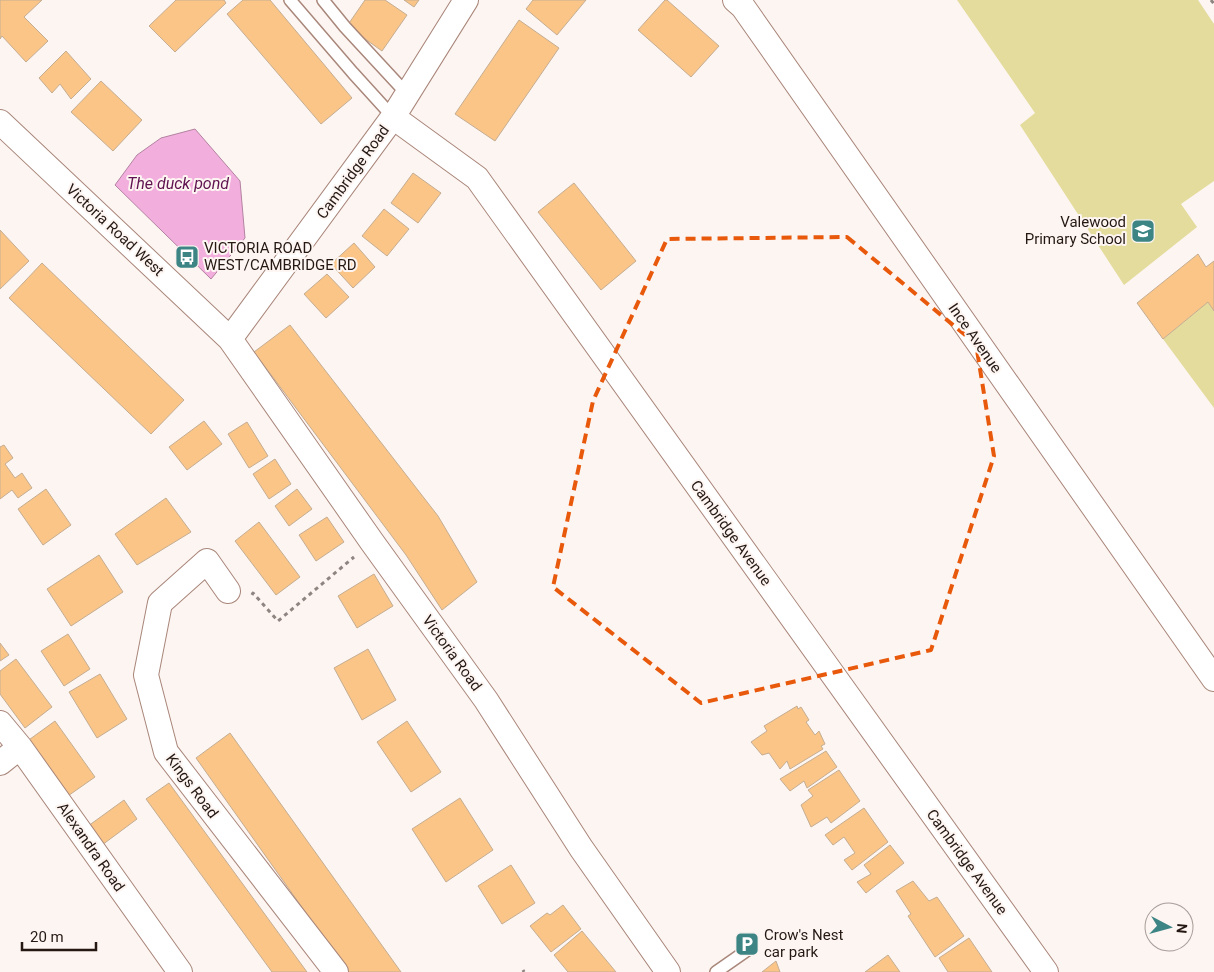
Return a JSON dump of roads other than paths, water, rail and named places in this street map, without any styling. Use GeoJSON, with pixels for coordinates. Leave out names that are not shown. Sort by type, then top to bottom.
{"type":"FeatureCollection","features":[{"type":"Feature","properties":{"kind":"street","name":"Cambridge Road"},"geometry":{"type":"LineString","coordinates":[[230,338],[393,117],[466,0]]}},
{"type":"Feature","properties":{"kind":"street","name":"Ince Avenue"},"geometry":{"type":"LineString","coordinates":[[735,0],[744,7],[1214,679]]}},
{"type":"Feature","properties":{"kind":"street","name":"Cambridge Avenue"},"geometry":{"type":"LineString","coordinates":[[393,117],[477,178],[1046,972]]}},
{"type":"Feature","properties":{"kind":"street","name":"Victoria Road West"},"geometry":{"type":"LineString","coordinates":[[0,122],[230,338]]}},
{"type":"Feature","properties":{"kind":"street","name":"Victoria Road"},"geometry":{"type":"LineString","coordinates":[[230,338],[372,542],[486,700],[580,848],[668,972]]}},
{"type":"Feature","properties":{"kind":"street","name":"Kings Road"},"geometry":{"type":"LineString","coordinates":[[228,591],[207,561],[160,603],[146,675],[166,752],[336,972]]}},
{"type":"Feature","properties":{"kind":"street","name":"Alexandra Road"},"geometry":{"type":"LineString","coordinates":[[0,723],[20,747],[180,972]]}},
{"type":"Feature","properties":{"kind":"street"},"geometry":{"type":"LineString","coordinates":[[0,763],[20,747]]}},
{"type":"Feature","properties":{"kind":"lane"},"geometry":{"type":"LineString","coordinates":[[290,0],[352,73],[393,117]]}},
{"type":"Feature","properties":{"kind":"lane"},"geometry":{"type":"LineString","coordinates":[[323,0],[407,94]]}},
{"type":"Feature","properties":{"kind":"lane"},"geometry":{"type":"LineString","coordinates":[[716,972],[749,948]]}},
{"type":"Feature","properties":{"kind":"water","name":"The duck pond"},"geometry":{"type":"Polygon","coordinates":[[[195,129],[240,181],[245,238],[211,279],[115,185],[137,155],[161,138],[195,129]]]}},
{"type":"Feature","properties":{"kind":"place","name":"Valewood Primary School"},"geometry":{"type":"Point","coordinates":[1143,231]}},
{"type":"Feature","properties":{"kind":"place","name":"VICTORIA ROAD WEST/CAMBRIDGE RD"},"geometry":{"type":"Point","coordinates":[187,257]}},
{"type":"Feature","properties":{"kind":"place","name":"Crow's Nest car park"},"geometry":{"type":"Point","coordinates":[747,944]}}]}
